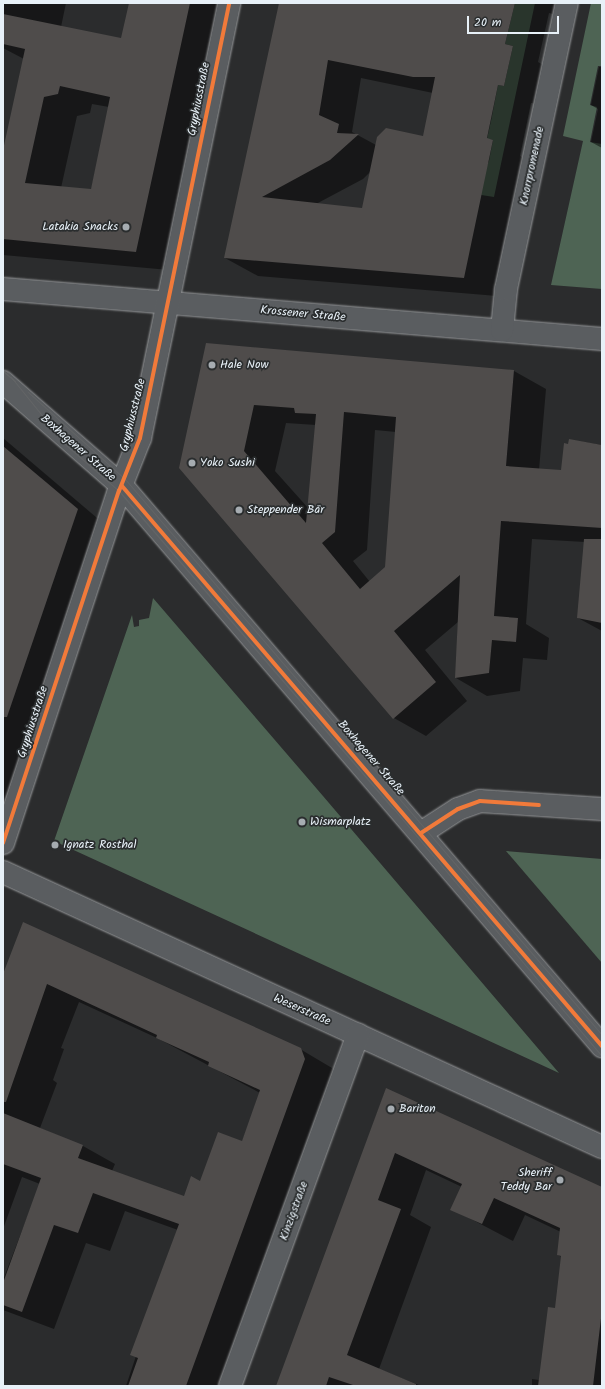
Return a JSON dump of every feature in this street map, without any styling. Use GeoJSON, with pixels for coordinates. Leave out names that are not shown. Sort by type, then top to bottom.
{"type":"FeatureCollection","features":[{"type":"Feature","properties":{"kind":"street","name":"Gryphiusstraße"},"geometry":{"type":"LineString","coordinates":[[3,843],[122,486],[140,438],[229,3]]}},
{"type":"Feature","properties":{"kind":"street","name":"Knorrpromenade"},"geometry":{"type":"LineString","coordinates":[[502,330],[506,289],[567,3]]}},
{"type":"Feature","properties":{"kind":"street","name":"Krossener Straße"},"geometry":{"type":"LineString","coordinates":[[3,289],[602,339]]}},
{"type":"Feature","properties":{"kind":"street","name":"Boxhagener Straße"},"geometry":{"type":"LineString","coordinates":[[3,382],[122,486],[422,833],[602,1046]]}},
{"type":"Feature","properties":{"kind":"street"},"geometry":{"type":"LineString","coordinates":[[422,833],[458,809],[480,801],[602,809]]}},
{"type":"Feature","properties":{"kind":"street","name":"Weserstraße"},"geometry":{"type":"LineString","coordinates":[[3,872],[602,1147]]}},
{"type":"Feature","properties":{"kind":"street","name":"Kinzigstraße"},"geometry":{"type":"LineString","coordinates":[[230,1386],[358,1035]]}},
{"type":"Feature","properties":{"kind":"green space"},"geometry":{"type":"Polygon","coordinates":[[[515,3],[535,3],[494,197],[475,194],[489,161],[493,140],[487,139],[498,85],[504,86],[513,46],[505,44],[515,3]]]}},
{"type":"Feature","properties":{"kind":"green space"},"geometry":{"type":"Polygon","coordinates":[[[591,3],[602,3],[602,66],[598,66],[590,105],[597,107],[590,142],[602,144],[602,289],[551,285],[583,141],[563,136],[591,3]]]}},
{"type":"Feature","properties":{"kind":"green space"},"geometry":{"type":"Polygon","coordinates":[[[153,598],[559,1073],[54,841],[132,615],[134,627],[139,626],[139,620],[149,618],[153,598]]]}},
{"type":"Feature","properties":{"kind":"green space"},"geometry":{"type":"Polygon","coordinates":[[[506,851],[602,859],[602,963],[506,851]]]}},
{"type":"Feature","properties":{"kind":"building"},"geometry":{"type":"Polygon","coordinates":[[[129,3],[190,3],[136,252],[3,239],[3,150],[25,49],[3,44],[3,14],[121,38],[129,3]],[[60,86],[58,94],[44,97],[25,183],[91,189],[110,97],[60,86]]]}},
{"type":"Feature","properties":{"kind":"building"},"geometry":{"type":"Polygon","coordinates":[[[279,3],[515,3],[505,44],[513,46],[504,86],[498,85],[487,138],[493,140],[464,278],[224,258],[279,3]],[[328,60],[319,115],[339,124],[337,133],[359,134],[330,160],[262,197],[362,208],[377,137],[386,128],[423,136],[435,77],[413,77],[328,60]]]}},
{"type":"Feature","properties":{"kind":"building"},"geometry":{"type":"Polygon","coordinates":[[[206,343],[514,370],[506,466],[561,470],[564,443],[568,444],[569,439],[602,445],[602,528],[501,521],[494,616],[518,618],[516,642],[492,640],[489,673],[455,678],[460,575],[394,631],[436,682],[393,719],[179,468],[206,343]],[[254,405],[244,451],[306,523],[316,414],[295,413],[294,408],[254,405]],[[344,412],[335,532],[322,543],[360,589],[385,567],[396,417],[344,412]]]}},
{"type":"Feature","properties":{"kind":"building"},"geometry":{"type":"Polygon","coordinates":[[[3,446],[78,509],[7,717],[3,717],[3,446]]]}},
{"type":"Feature","properties":{"kind":"building"},"geometry":{"type":"Polygon","coordinates":[[[584,539],[602,539],[602,623],[577,618],[584,539]]]}},
{"type":"Feature","properties":{"kind":"building"},"geometry":{"type":"Polygon","coordinates":[[[23,922],[301,1048],[305,1059],[186,1386],[128,1386],[138,1358],[130,1355],[179,1224],[93,1193],[78,1233],[54,1225],[22,1312],[3,1305],[3,1283],[41,1178],[3,1164],[3,1113],[83,1145],[78,1158],[184,1196],[191,1176],[200,1181],[218,1132],[242,1141],[260,1090],[208,1066],[209,1062],[156,1038],[157,1035],[47,984],[6,1102],[3,1102],[3,974],[23,922]]]}},
{"type":"Feature","properties":{"kind":"building"},"geometry":{"type":"Polygon","coordinates":[[[386,1088],[602,1187],[602,1310],[593,1386],[538,1386],[548,1307],[555,1308],[561,1256],[557,1255],[560,1228],[494,1198],[482,1224],[450,1210],[462,1184],[395,1153],[378,1200],[401,1209],[347,1355],[416,1384],[416,1386],[356,1386],[329,1377],[326,1386],[276,1386],[386,1088]]]}},
{"type":"Feature","properties":{"kind":"tram line"},"geometry":{"type":"LineString","coordinates":[[3,371],[15,381]]}},
{"type":"Feature","properties":{"kind":"tram line"},"geometry":{"type":"LineString","coordinates":[[11,377],[66,445],[119,491],[393,808],[602,1056]]}},
{"type":"Feature","properties":{"kind":"tram line"},"geometry":{"type":"LineString","coordinates":[[28,392],[125,479],[602,1035]]}},
{"type":"Feature","properties":{"kind":"cycle path"},"geometry":{"type":"LineString","coordinates":[[3,843],[119,491],[140,438],[229,3]]}},
{"type":"Feature","properties":{"kind":"cycle path"},"geometry":{"type":"LineString","coordinates":[[122,486],[602,1046]]}},
{"type":"Feature","properties":{"kind":"cycle path"},"geometry":{"type":"LineString","coordinates":[[421,833],[458,809],[480,801],[539,805]]}},
{"type":"Feature","properties":{"kind":"place","name":"Latakia Snacks"},"geometry":{"type":"Point","coordinates":[126,227]}},
{"type":"Feature","properties":{"kind":"place","name":"Hale Now"},"geometry":{"type":"Point","coordinates":[212,365]}},
{"type":"Feature","properties":{"kind":"place","name":"Yoko Sushi"},"geometry":{"type":"Point","coordinates":[192,463]}},
{"type":"Feature","properties":{"kind":"place","name":"Steppender Bär"},"geometry":{"type":"Point","coordinates":[239,510]}},
{"type":"Feature","properties":{"kind":"place","name":"Wismarplatz"},"geometry":{"type":"Point","coordinates":[302,822]}},
{"type":"Feature","properties":{"kind":"place","name":"Ignatz Rosthal"},"geometry":{"type":"Point","coordinates":[55,845]}},
{"type":"Feature","properties":{"kind":"place","name":"Bariton"},"geometry":{"type":"Point","coordinates":[391,1109]}},
{"type":"Feature","properties":{"kind":"place","name":"Sheriff Teddy Bar"},"geometry":{"type":"Point","coordinates":[560,1180]}}]}
